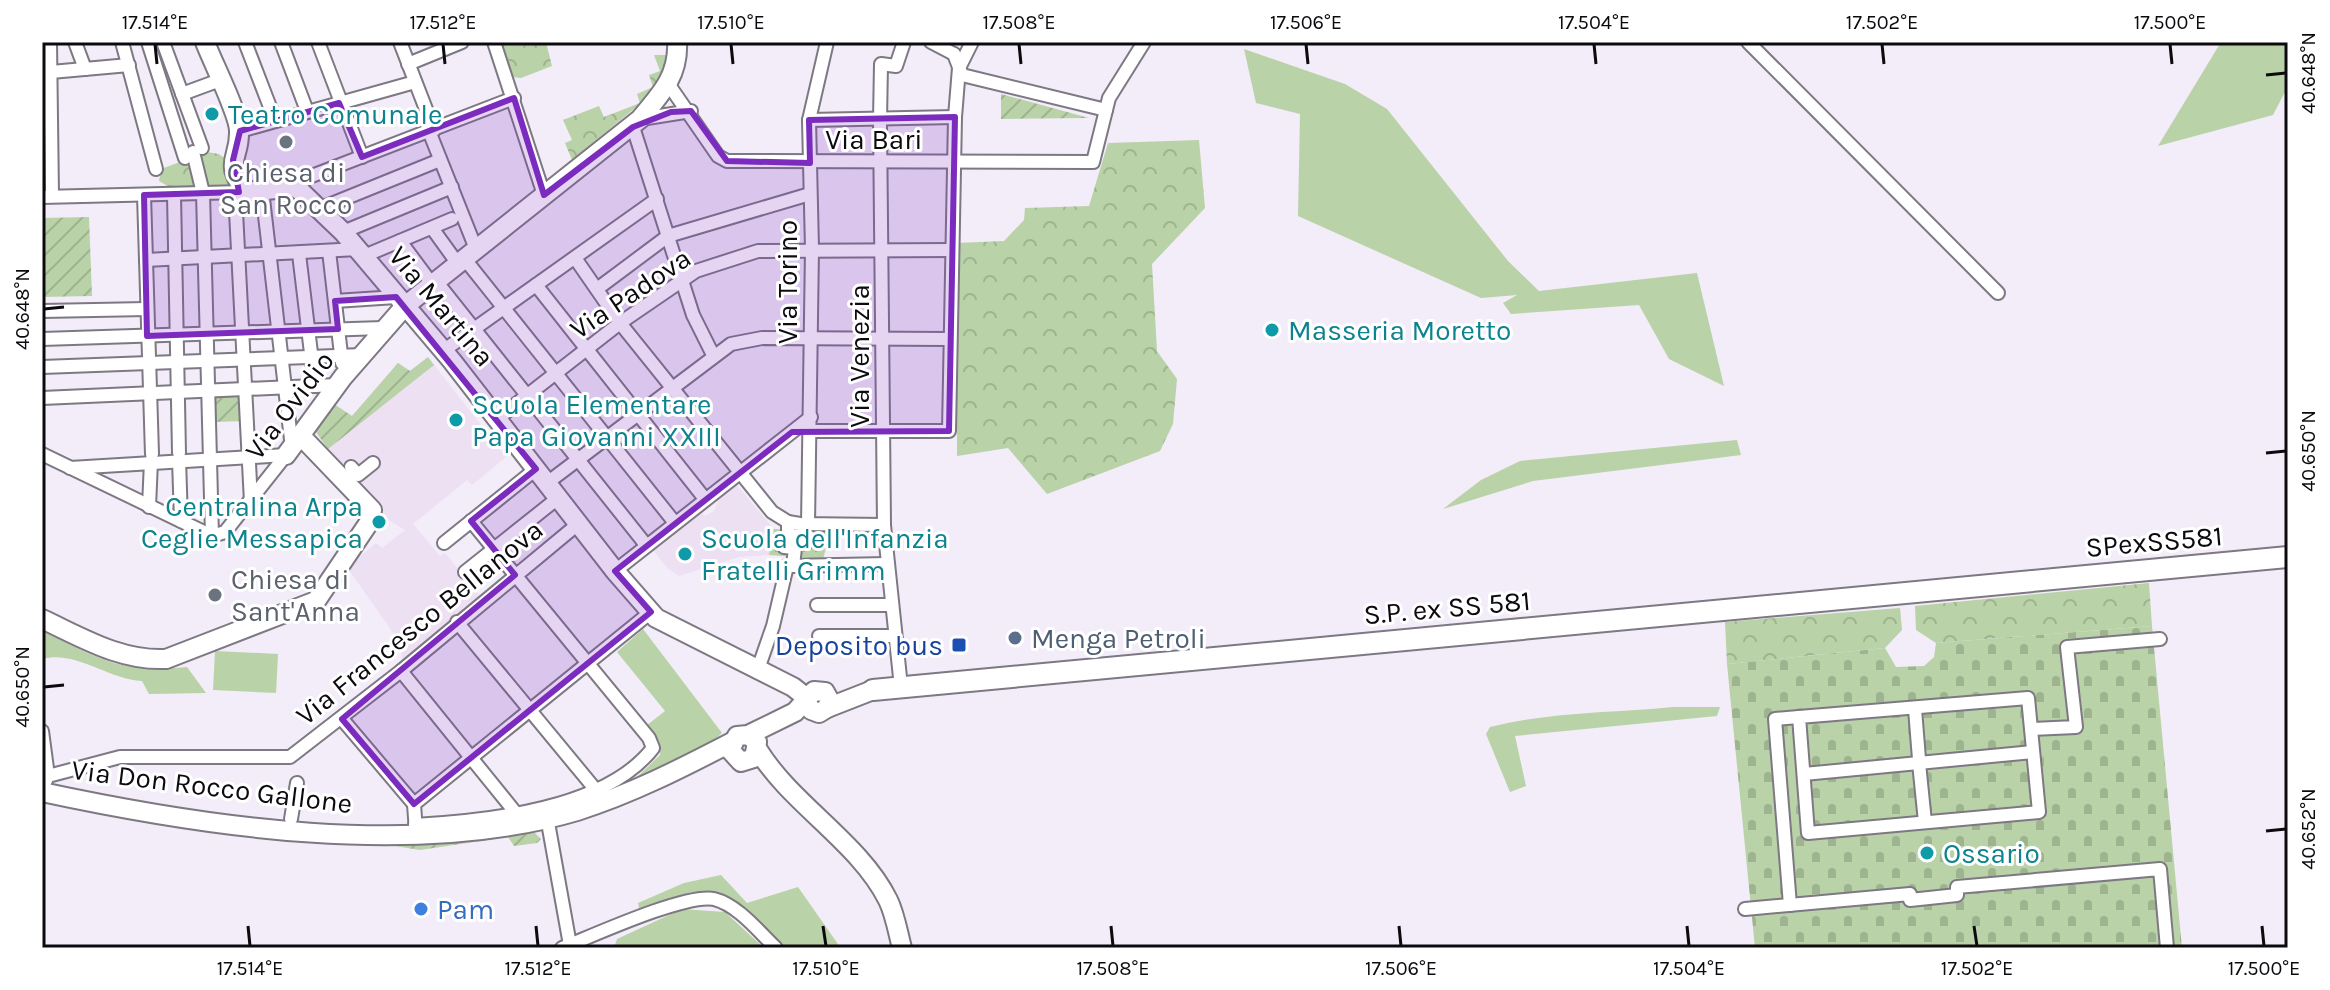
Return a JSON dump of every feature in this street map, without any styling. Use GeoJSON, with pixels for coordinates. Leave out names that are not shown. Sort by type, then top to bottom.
{"type":"FeatureCollection","features":[{"type":"Feature","properties":{"kind":"main road","name":"SPexSS581"},"geometry":{"type":"LineString","coordinates":[[2026,581],[2288,557]]}},
{"type":"Feature","properties":{"kind":"main road","name":"S.P. ex SS 581"},"geometry":{"type":"LineString","coordinates":[[873,690],[2026,581]]}},
{"type":"Feature","properties":{"kind":"street"},"geometry":{"type":"LineString","coordinates":[[50,42],[47,196],[174,195],[296,187],[309,177],[514,98]]}},
{"type":"Feature","properties":{"kind":"street"},"geometry":{"type":"LineString","coordinates":[[75,42],[85,69]]}},
{"type":"Feature","properties":{"kind":"street"},"geometry":{"type":"LineString","coordinates":[[139,42],[123,45],[156,169]]}},
{"type":"Feature","properties":{"kind":"street"},"geometry":{"type":"LineString","coordinates":[[148,42],[194,153]]}},
{"type":"Feature","properties":{"kind":"street"},"geometry":{"type":"LineString","coordinates":[[42,454],[214,535],[203,193],[182,94],[163,42]]}},
{"type":"Feature","properties":{"kind":"street"},"geometry":{"type":"LineString","coordinates":[[245,42],[275,120]]}},
{"type":"Feature","properties":{"kind":"street"},"geometry":{"type":"LineString","coordinates":[[281,42],[307,111]]}},
{"type":"Feature","properties":{"kind":"street"},"geometry":{"type":"LineString","coordinates":[[318,42],[362,157]]}},
{"type":"Feature","properties":{"kind":"street"},"geometry":{"type":"LineString","coordinates":[[400,42],[452,187],[466,257]]}},
{"type":"Feature","properties":{"kind":"street"},"geometry":{"type":"LineString","coordinates":[[408,64],[462,42]]}},
{"type":"Feature","properties":{"kind":"street"},"geometry":{"type":"LineString","coordinates":[[494,42],[544,195]]}},
{"type":"Feature","properties":{"kind":"street","name":"Via Torino"},"geometry":{"type":"LineString","coordinates":[[808,525],[812,249],[809,120],[827,42]]}},
{"type":"Feature","properties":{"kind":"street","name":"Via Venezia"},"geometry":{"type":"LineString","coordinates":[[901,687],[884,525],[880,120],[881,64],[896,66],[904,42]]}},
{"type":"Feature","properties":{"kind":"street"},"geometry":{"type":"LineString","coordinates":[[931,42],[954,54],[962,75],[1106,110],[1109,98],[1144,42]]}},
{"type":"Feature","properties":{"kind":"street"},"geometry":{"type":"LineString","coordinates":[[1748,42],[1998,293]]}},
{"type":"Feature","properties":{"kind":"street"},"geometry":{"type":"LineString","coordinates":[[42,619],[121,655],[141,660],[184,655],[316,601],[370,521],[372,510],[293,446],[271,255],[247,191],[236,179],[233,160],[240,131],[209,43]]}},
{"type":"Feature","properties":{"kind":"street"},"geometry":{"type":"LineString","coordinates":[[954,54],[969,46]]}},
{"type":"Feature","properties":{"kind":"street"},"geometry":{"type":"LineString","coordinates":[[811,431],[949,431],[955,117],[959,68],[969,46]]}},
{"type":"Feature","properties":{"kind":"street"},"geometry":{"type":"LineString","coordinates":[[677,50],[680,99],[636,125],[693,315],[713,355]]}},
{"type":"Feature","properties":{"kind":"street"},"geometry":{"type":"LineString","coordinates":[[51,72],[129,65]]}},
{"type":"Feature","properties":{"kind":"street"},"geometry":{"type":"LineString","coordinates":[[182,94],[220,80]]}},
{"type":"Feature","properties":{"kind":"street"},"geometry":{"type":"LineString","coordinates":[[240,131],[415,82]]}},
{"type":"Feature","properties":{"kind":"street","name":"Via Bari"},"geometry":{"type":"LineString","coordinates":[[680,99],[718,156],[727,161],[1093,162],[1106,110]]}},
{"type":"Feature","properties":{"kind":"street","name":"Via Ovidio"},"geometry":{"type":"LineString","coordinates":[[214,535],[225,532],[251,502],[401,301],[434,282],[636,125],[680,99]]}},
{"type":"Feature","properties":{"kind":"street"},"geometry":{"type":"LineString","coordinates":[[809,120],[955,117]]}},
{"type":"Feature","properties":{"kind":"street"},"geometry":{"type":"LineString","coordinates":[[319,209],[440,160]]}},
{"type":"Feature","properties":{"kind":"street","name":"Via Martina"},"geometry":{"type":"LineString","coordinates":[[296,187],[343,232],[443,351],[615,571],[656,618],[816,701]]}},
{"type":"Feature","properties":{"kind":"street"},"geometry":{"type":"LineString","coordinates":[[343,232],[452,187]]}},
{"type":"Feature","properties":{"kind":"street"},"geometry":{"type":"LineString","coordinates":[[247,191],[239,256],[251,502]]}},
{"type":"Feature","properties":{"kind":"street"},"geometry":{"type":"LineString","coordinates":[[597,289],[668,236],[810,194]]}},
{"type":"Feature","properties":{"kind":"street"},"geometry":{"type":"LineString","coordinates":[[144,195],[152,457],[149,507]]}},
{"type":"Feature","properties":{"kind":"street"},"geometry":{"type":"LineString","coordinates":[[174,195],[181,521]]}},
{"type":"Feature","properties":{"kind":"street"},"geometry":{"type":"LineString","coordinates":[[443,351],[657,199]]}},
{"type":"Feature","properties":{"kind":"street"},"geometry":{"type":"LineString","coordinates":[[146,260],[329,251],[361,253],[400,241],[452,219]]}},
{"type":"Feature","properties":{"kind":"street"},"geometry":{"type":"LineString","coordinates":[[432,228],[466,257],[675,523]]}},
{"type":"Feature","properties":{"kind":"street"},"geometry":{"type":"LineString","coordinates":[[400,241],[474,328],[646,545]]}},
{"type":"Feature","properties":{"kind":"street","name":"Via Padova"},"geometry":{"type":"LineString","coordinates":[[497,419],[620,323],[696,271],[758,251],[952,250]]}},
{"type":"Feature","properties":{"kind":"street"},"geometry":{"type":"LineString","coordinates":[[42,398],[286,388],[340,381],[342,355],[329,251]]}},
{"type":"Feature","properties":{"kind":"street"},"geometry":{"type":"LineString","coordinates":[[299,254],[315,386]]}},
{"type":"Feature","properties":{"kind":"street"},"geometry":{"type":"LineString","coordinates":[[575,258],[620,323],[772,512],[788,522],[808,525],[884,525]]}},
{"type":"Feature","properties":{"kind":"street"},"geometry":{"type":"LineString","coordinates":[[536,285],[705,499]]}},
{"type":"Feature","properties":{"kind":"street"},"geometry":{"type":"LineString","coordinates":[[335,301],[401,301]]}},
{"type":"Feature","properties":{"kind":"street"},"geometry":{"type":"LineString","coordinates":[[42,311],[147,309]]}},
{"type":"Feature","properties":{"kind":"street"},"geometry":{"type":"LineString","coordinates":[[42,339],[383,328]]}},
{"type":"Feature","properties":{"kind":"street"},"geometry":{"type":"LineString","coordinates":[[444,543],[471,521],[547,484],[731,344],[762,338],[950,339]]}},
{"type":"Feature","properties":{"kind":"street"},"geometry":{"type":"LineString","coordinates":[[42,367],[363,355]]}},
{"type":"Feature","properties":{"kind":"street"},"geometry":{"type":"LineString","coordinates":[[615,571],[811,417]]}},
{"type":"Feature","properties":{"kind":"street"},"geometry":{"type":"LineString","coordinates":[[70,468],[152,457],[248,457],[293,446]]}},
{"type":"Feature","properties":{"kind":"street"},"geometry":{"type":"LineString","coordinates":[[351,467],[358,475],[373,463]]}},
{"type":"Feature","properties":{"kind":"street"},"geometry":{"type":"LineString","coordinates":[[465,572],[493,549],[547,484]]}},
{"type":"Feature","properties":{"kind":"street"},"geometry":{"type":"LineString","coordinates":[[342,719],[414,804],[416,829],[601,796],[653,748],[649,738],[471,521]]}},
{"type":"Feature","properties":{"kind":"street"},"geometry":{"type":"LineString","coordinates":[[788,522],[788,535],[808,536],[808,542],[788,543],[784,547],[795,548],[793,566]]}},
{"type":"Feature","properties":{"kind":"street","name":"Via Francesco Bellanova"},"geometry":{"type":"LineString","coordinates":[[44,786],[120,757],[290,757],[342,719],[578,524]]}},
{"type":"Feature","properties":{"kind":"street"},"geometry":{"type":"LineString","coordinates":[[757,672],[773,626],[787,566],[887,564]]}},
{"type":"Feature","properties":{"kind":"street"},"geometry":{"type":"LineString","coordinates":[[817,605],[891,605]]}},
{"type":"Feature","properties":{"kind":"street"},"geometry":{"type":"LineString","coordinates":[[414,804],[651,612]]}},
{"type":"Feature","properties":{"kind":"street"},"geometry":{"type":"LineString","coordinates":[[457,622],[601,796]]}},
{"type":"Feature","properties":{"kind":"street"},"geometry":{"type":"LineString","coordinates":[[819,636],[895,636]]}},
{"type":"Feature","properties":{"kind":"street"},"geometry":{"type":"LineString","coordinates":[[2031,729],[2076,727],[2067,647],[2160,639]]}},
{"type":"Feature","properties":{"kind":"street"},"geometry":{"type":"LineString","coordinates":[[401,671],[515,812]]}},
{"type":"Feature","properties":{"kind":"street"},"geometry":{"type":"LineString","coordinates":[[873,690],[816,701],[795,712],[746,749],[774,773],[867,871],[888,900],[902,948]]}},
{"type":"Feature","properties":{"kind":"street"},"geometry":{"type":"LineString","coordinates":[[1790,905],[1775,719],[1799,717],[1915,709],[2028,698],[2039,812],[1808,833],[1799,717]]}},
{"type":"Feature","properties":{"kind":"street"},"geometry":{"type":"LineString","coordinates":[[1915,709],[1925,822]]}},
{"type":"Feature","properties":{"kind":"street"},"geometry":{"type":"LineString","coordinates":[[42,731],[44,786]]}},
{"type":"Feature","properties":{"kind":"street","name":"Via Don Rocco Gallone"},"geometry":{"type":"LineString","coordinates":[[44,786],[104,805],[278,829],[347,834],[416,829],[466,831],[547,817],[698,760],[746,749]]}},
{"type":"Feature","properties":{"kind":"street"},"geometry":{"type":"LineString","coordinates":[[1804,774],[2033,752]]}},
{"type":"Feature","properties":{"kind":"street"},"geometry":{"type":"LineString","coordinates":[[291,819],[297,783]]}},
{"type":"Feature","properties":{"kind":"street"},"geometry":{"type":"LineString","coordinates":[[547,817],[566,946],[687,900],[713,899],[732,908],[776,948]]}},
{"type":"Feature","properties":{"kind":"street"},"geometry":{"type":"LineString","coordinates":[[1745,909],[1910,894],[1910,900],[1957,895],[1957,887],[2160,869],[2167,948]]}},
{"type":"Feature","properties":{"kind":"highlighted area"},"geometry":{"type":"Polygon","coordinates":[[[514,98],[544,195],[633,127],[671,112],[691,111],[727,161],[810,163],[809,120],[955,117],[949,431],[792,432],[615,571],[651,612],[414,804],[342,719],[515,575],[471,521],[536,469],[396,297],[335,301],[338,329],[147,336],[144,195],[239,192],[233,160],[240,131],[339,103],[362,157],[514,98]]]}},
{"type":"Feature","properties":{"kind":"shaded area"},"geometry":{"type":"Polygon","coordinates":[[[428,357],[506,457],[472,485],[467,480],[413,524],[440,556],[445,553],[481,597],[402,660],[401,644],[347,567],[376,543],[382,548],[405,530],[387,519],[316,434],[334,404],[352,416],[398,363],[410,371],[428,357]]]}},
{"type":"Feature","properties":{"kind":"shaded area"},"geometry":{"type":"Polygon","coordinates":[[[737,485],[774,529],[769,555],[739,557],[679,576],[667,568],[653,550],[702,513],[705,516],[714,511],[720,497],[737,485]]]}},
{"type":"Feature","properties":{"kind":"green space"},"geometry":{"type":"Polygon","coordinates":[[[546,42],[552,66],[521,78],[513,77],[500,43],[546,42]]]}},
{"type":"Feature","properties":{"kind":"green space"},"geometry":{"type":"Polygon","coordinates":[[[2221,42],[2288,42],[2288,86],[2273,115],[2158,146],[2221,42]]]}},
{"type":"Feature","properties":{"kind":"green space"},"geometry":{"type":"Polygon","coordinates":[[[1244,49],[1345,84],[1387,109],[1508,261],[1539,291],[1697,273],[1724,386],[1669,359],[1639,305],[1511,314],[1503,303],[1517,295],[1481,298],[1298,216],[1300,114],[1256,103],[1244,49]]]}},
{"type":"Feature","properties":{"kind":"green space"},"geometry":{"type":"Polygon","coordinates":[[[654,55],[668,55],[658,84],[641,103],[572,160],[565,143],[572,140],[563,120],[599,106],[604,117],[640,103],[637,94],[653,87],[649,75],[660,71],[654,55]]]}},
{"type":"Feature","properties":{"kind":"green space"},"geometry":{"type":"Polygon","coordinates":[[[1001,94],[1089,118],[1001,119],[1001,94]]]}},
{"type":"Feature","properties":{"kind":"green space"},"geometry":{"type":"Polygon","coordinates":[[[1199,140],[1205,208],[1152,264],[1157,351],[1177,379],[1173,424],[1160,451],[1047,494],[1008,448],[957,456],[957,243],[1004,241],[1024,220],[1025,208],[1089,206],[1108,143],[1199,140]]]}},
{"type":"Feature","properties":{"kind":"green space"},"geometry":{"type":"Polygon","coordinates":[[[207,152],[219,154],[227,160],[229,186],[171,188],[159,181],[161,169],[207,152]]]}},
{"type":"Feature","properties":{"kind":"green space"},"geometry":{"type":"Polygon","coordinates":[[[89,217],[92,296],[42,297],[42,218],[89,217]]]}},
{"type":"Feature","properties":{"kind":"green space"},"geometry":{"type":"Polygon","coordinates":[[[428,357],[434,365],[328,449],[314,429],[334,404],[352,416],[398,363],[410,371],[428,357]]]}},
{"type":"Feature","properties":{"kind":"green space"},"geometry":{"type":"Polygon","coordinates":[[[242,396],[243,421],[215,422],[214,397],[242,396]]]}},
{"type":"Feature","properties":{"kind":"green space"},"geometry":{"type":"Polygon","coordinates":[[[1737,440],[1741,455],[1533,481],[1443,509],[1481,480],[1520,461],[1737,440]]]}},
{"type":"Feature","properties":{"kind":"green space"},"geometry":{"type":"Polygon","coordinates":[[[774,529],[831,531],[823,559],[769,555],[774,529]]]}},
{"type":"Feature","properties":{"kind":"green space"},"geometry":{"type":"Polygon","coordinates":[[[2149,583],[2152,626],[1936,643],[1916,630],[1915,606],[2149,583]]]}},
{"type":"Feature","properties":{"kind":"green space"},"geometry":{"type":"Polygon","coordinates":[[[1900,608],[1902,630],[1885,648],[1727,664],[1725,622],[1900,608]]]}},
{"type":"Feature","properties":{"kind":"green space"},"geometry":{"type":"Polygon","coordinates":[[[2152,626],[2182,948],[1755,948],[1727,664],[1885,648],[1896,667],[1924,666],[1934,657],[1936,643],[2152,626]]]}},
{"type":"Feature","properties":{"kind":"green space"},"geometry":{"type":"Polygon","coordinates":[[[643,629],[722,733],[712,742],[632,782],[660,755],[661,746],[646,726],[665,711],[617,652],[643,629]]]}},
{"type":"Feature","properties":{"kind":"green space"},"geometry":{"type":"Polygon","coordinates":[[[42,631],[96,657],[127,666],[187,667],[206,693],[149,694],[142,681],[67,658],[42,659],[42,631]]]}},
{"type":"Feature","properties":{"kind":"green space"},"geometry":{"type":"Polygon","coordinates":[[[215,651],[278,654],[276,693],[213,690],[215,651]]]}},
{"type":"Feature","properties":{"kind":"green space"},"geometry":{"type":"Polygon","coordinates":[[[1673,707],[1720,707],[1717,716],[1515,736],[1526,786],[1510,792],[1486,734],[1490,727],[1535,718],[1673,707]]]}},
{"type":"Feature","properties":{"kind":"green space"},"geometry":{"type":"Polygon","coordinates":[[[532,830],[541,839],[537,843],[514,846],[508,837],[420,850],[369,842],[532,830]]]}},
{"type":"Feature","properties":{"kind":"green space"},"geometry":{"type":"Polygon","coordinates":[[[721,875],[747,903],[798,887],[840,947],[787,948],[742,906],[724,897],[640,913],[638,903],[684,883],[721,875]]]}},
{"type":"Feature","properties":{"kind":"green space"},"geometry":{"type":"Polygon","coordinates":[[[682,909],[725,912],[764,948],[614,948],[617,939],[682,909]]]}},
{"type":"Feature","properties":{"kind":"place","name":"Teatro Comunale"},"geometry":{"type":"Point","coordinates":[212,114]}},
{"type":"Feature","properties":{"kind":"place","name":"Chiesa di San Rocco"},"geometry":{"type":"Point","coordinates":[286,142]}},
{"type":"Feature","properties":{"kind":"place","name":"Masseria Moretto"},"geometry":{"type":"Point","coordinates":[1272,330]}},
{"type":"Feature","properties":{"kind":"place","name":"Scuola Elementare Papa Giovanni XXIII"},"geometry":{"type":"Point","coordinates":[456,420]}},
{"type":"Feature","properties":{"kind":"place","name":"Centralina Arpa Ceglie Messapica"},"geometry":{"type":"Point","coordinates":[379,522]}},
{"type":"Feature","properties":{"kind":"place","name":"Scuola dell'Infanzia Fratelli Grimm"},"geometry":{"type":"Point","coordinates":[685,554]}},
{"type":"Feature","properties":{"kind":"place","name":"Chiesa di Sant'Anna"},"geometry":{"type":"Point","coordinates":[215,595]}},
{"type":"Feature","properties":{"kind":"place","name":"Menga Petroli"},"geometry":{"type":"Point","coordinates":[1015,638]}},
{"type":"Feature","properties":{"kind":"place","name":"Deposito bus"},"geometry":{"type":"Point","coordinates":[959,645]}},
{"type":"Feature","properties":{"kind":"place","name":"Ossario"},"geometry":{"type":"Point","coordinates":[1927,853]}},
{"type":"Feature","properties":{"kind":"place","name":"Pam"},"geometry":{"type":"Point","coordinates":[421,909]}}]}
